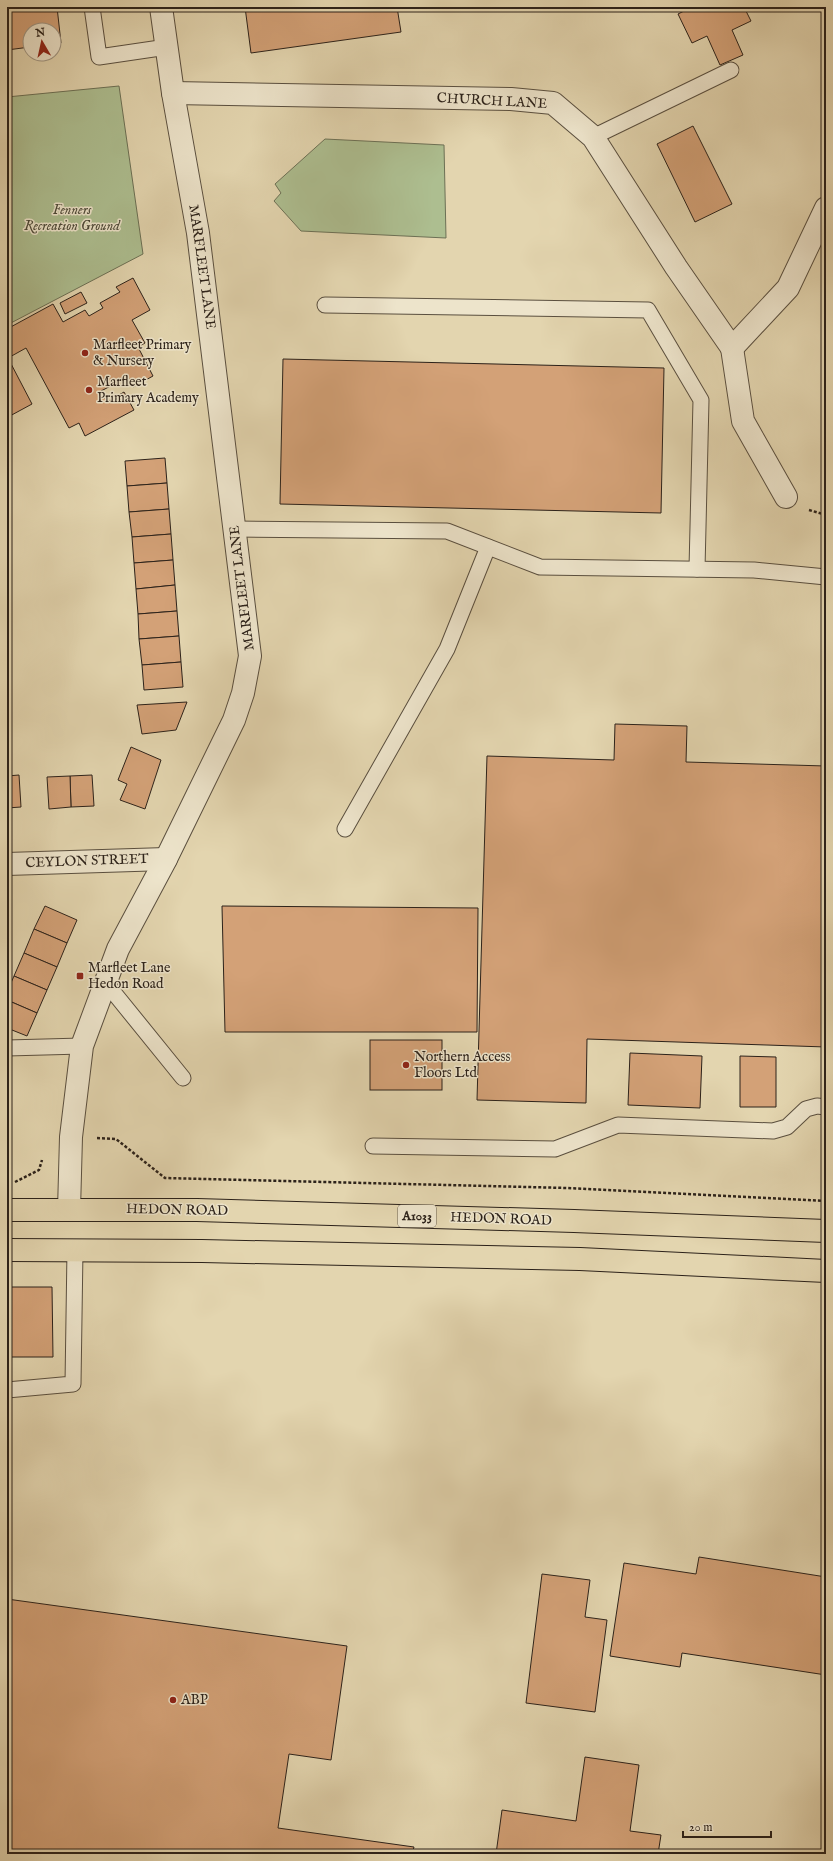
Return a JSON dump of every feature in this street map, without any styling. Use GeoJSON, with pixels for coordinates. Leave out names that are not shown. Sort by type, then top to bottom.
{"type":"FeatureCollection","features":[{"type":"Feature","properties":{"kind":"highway","name":"HEDON ROAD"},"geometry":{"type":"LineString","coordinates":[[7,1210],[205,1210],[574,1221],[826,1232]]}},
{"type":"Feature","properties":{"kind":"highway"},"geometry":{"type":"LineString","coordinates":[[7,1250],[210,1251],[580,1259],[826,1271]]}},
{"type":"Feature","properties":{"kind":"street","name":"MARFLEET LANE"},"geometry":{"type":"LineString","coordinates":[[69,1210],[71,1137],[82,1046],[118,949],[166,859],[234,720],[243,693],[250,656],[198,233],[173,92],[161,7]]}},
{"type":"Feature","properties":{"kind":"street","name":"CHURCH LANE"},"geometry":{"type":"LineString","coordinates":[[173,92],[511,99],[553,103],[594,137],[676,267],[732,348],[743,421],[786,497]]}},
{"type":"Feature","properties":{"kind":"street"},"geometry":{"type":"LineString","coordinates":[[732,348],[788,288],[826,208]]}},
{"type":"Feature","properties":{"kind":"street","name":"CEYLON STREET"},"geometry":{"type":"LineString","coordinates":[[7,864],[166,859]]}},
{"type":"Feature","properties":{"kind":"lane"},"geometry":{"type":"LineString","coordinates":[[92,7],[99,57],[167,47]]}},
{"type":"Feature","properties":{"kind":"lane"},"geometry":{"type":"LineString","coordinates":[[594,137],[731,70]]}},
{"type":"Feature","properties":{"kind":"lane"},"geometry":{"type":"LineString","coordinates":[[325,305],[648,310],[701,400],[697,569]]}},
{"type":"Feature","properties":{"kind":"lane"},"geometry":{"type":"LineString","coordinates":[[235,529],[447,531],[540,568],[754,570],[826,577]]}},
{"type":"Feature","properties":{"kind":"lane"},"geometry":{"type":"LineString","coordinates":[[345,829],[447,649],[488,547]]}},
{"type":"Feature","properties":{"kind":"lane"},"geometry":{"type":"LineString","coordinates":[[106,983],[183,1078]]}},
{"type":"Feature","properties":{"kind":"lane"},"geometry":{"type":"LineString","coordinates":[[7,1048],[82,1046]]}},
{"type":"Feature","properties":{"kind":"lane"},"geometry":{"type":"LineString","coordinates":[[373,1146],[555,1149],[618,1125],[773,1130],[787,1127],[806,1109],[818,1106],[826,1107]]}},
{"type":"Feature","properties":{"kind":"lane"},"geometry":{"type":"LineString","coordinates":[[7,1390],[72,1384],[75,1250]]}},
{"type":"Feature","properties":{"kind":"path"},"geometry":{"type":"LineString","coordinates":[[71,1137],[116,1139],[165,1178],[567,1188],[826,1201]]}},
{"type":"Feature","properties":{"kind":"path"},"geometry":{"type":"LineString","coordinates":[[12,1182],[16,1182],[39,1170],[44,1156]]}},
{"type":"Feature","properties":{"kind":"green space","name":"Fenners Recreation Ground"},"geometry":{"type":"Polygon","coordinates":[[[119,86],[143,254],[7,325],[7,97],[119,86]]]}},
{"type":"Feature","properties":{"kind":"green space"},"geometry":{"type":"Polygon","coordinates":[[[325,139],[444,145],[446,238],[301,231],[274,201],[281,193],[275,184],[325,139]]]}},
{"type":"Feature","properties":{"kind":"building"},"geometry":{"type":"Polygon","coordinates":[[[7,7],[57,7],[59,22],[22,22],[22,48],[7,50],[7,7]]]}},
{"type":"Feature","properties":{"kind":"building"},"geometry":{"type":"Polygon","coordinates":[[[245,7],[397,7],[401,32],[251,53],[245,7]]]}},
{"type":"Feature","properties":{"kind":"building"},"geometry":{"type":"Polygon","coordinates":[[[692,7],[744,7],[751,21],[732,30],[743,55],[720,65],[707,36],[692,43],[678,14],[692,7]]]}},
{"type":"Feature","properties":{"kind":"building"},"geometry":{"type":"Polygon","coordinates":[[[693,126],[732,204],[695,222],[657,144],[693,126]]]}},
{"type":"Feature","properties":{"kind":"building","name":"Marfleet Primary & Nursery"},"geometry":{"type":"Polygon","coordinates":[[[133,278],[150,310],[132,320],[145,343],[138,347],[153,376],[133,387],[128,377],[101,391],[107,402],[124,392],[134,410],[85,436],[79,423],[69,428],[26,348],[8,358],[32,404],[8,417],[7,329],[53,304],[63,322],[85,310],[89,316],[103,308],[100,303],[120,292],[116,287],[133,278]]]}},
{"type":"Feature","properties":{"kind":"building","name":"Marfleet Primary & Nursery"},"geometry":{"type":"Polygon","coordinates":[[[81,292],[87,303],[65,314],[60,303],[81,292]]]}},
{"type":"Feature","properties":{"kind":"building"},"geometry":{"type":"Polygon","coordinates":[[[283,359],[664,368],[661,513],[280,504],[283,359]]]}},
{"type":"Feature","properties":{"kind":"building"},"geometry":{"type":"Polygon","coordinates":[[[165,458],[167,483],[127,486],[125,461],[165,458]]]}},
{"type":"Feature","properties":{"kind":"building"},"geometry":{"type":"Polygon","coordinates":[[[167,483],[169,509],[129,512],[127,486],[167,483]]]}},
{"type":"Feature","properties":{"kind":"building"},"geometry":{"type":"Polygon","coordinates":[[[169,509],[171,534],[132,537],[129,512],[169,509]]]}},
{"type":"Feature","properties":{"kind":"building"},"geometry":{"type":"Polygon","coordinates":[[[171,534],[173,560],[134,563],[132,537],[171,534]]]}},
{"type":"Feature","properties":{"kind":"building"},"geometry":{"type":"Polygon","coordinates":[[[173,560],[175,585],[136,589],[134,563],[173,560]]]}},
{"type":"Feature","properties":{"kind":"building"},"geometry":{"type":"Polygon","coordinates":[[[175,585],[177,611],[138,614],[136,589],[175,585]]]}},
{"type":"Feature","properties":{"kind":"building"},"geometry":{"type":"Polygon","coordinates":[[[177,611],[179,636],[139,639],[138,614],[177,611]]]}},
{"type":"Feature","properties":{"kind":"building"},"geometry":{"type":"Polygon","coordinates":[[[179,636],[181,662],[142,665],[139,639],[179,636]]]}},
{"type":"Feature","properties":{"kind":"building"},"geometry":{"type":"Polygon","coordinates":[[[181,662],[183,687],[144,690],[142,665],[181,662]]]}},
{"type":"Feature","properties":{"kind":"building"},"geometry":{"type":"Polygon","coordinates":[[[187,702],[176,730],[142,734],[137,705],[187,702]]]}},
{"type":"Feature","properties":{"kind":"building"},"geometry":{"type":"Polygon","coordinates":[[[615,724],[687,726],[686,762],[826,766],[826,1047],[587,1039],[586,1103],[477,1100],[487,756],[614,760],[615,724]]]}},
{"type":"Feature","properties":{"kind":"building"},"geometry":{"type":"Polygon","coordinates":[[[131,747],[161,760],[145,809],[120,800],[127,784],[118,780],[131,747]]]}},
{"type":"Feature","properties":{"kind":"building"},"geometry":{"type":"Polygon","coordinates":[[[19,775],[21,807],[7,808],[7,776],[19,775]]]}},
{"type":"Feature","properties":{"kind":"building"},"geometry":{"type":"Polygon","coordinates":[[[92,775],[94,806],[71,807],[70,776],[92,775]]]}},
{"type":"Feature","properties":{"kind":"building"},"geometry":{"type":"Polygon","coordinates":[[[70,776],[71,807],[49,809],[47,777],[70,776]]]}},
{"type":"Feature","properties":{"kind":"building"},"geometry":{"type":"Polygon","coordinates":[[[45,906],[77,920],[67,943],[34,929],[45,906]]]}},
{"type":"Feature","properties":{"kind":"building"},"geometry":{"type":"Polygon","coordinates":[[[222,906],[478,908],[477,1032],[225,1032],[222,906]]]}},
{"type":"Feature","properties":{"kind":"building"},"geometry":{"type":"Polygon","coordinates":[[[34,929],[67,943],[57,967],[24,953],[34,929]]]}},
{"type":"Feature","properties":{"kind":"building"},"geometry":{"type":"Polygon","coordinates":[[[24,953],[57,967],[47,990],[14,976],[24,953]]]}},
{"type":"Feature","properties":{"kind":"building"},"geometry":{"type":"Polygon","coordinates":[[[14,976],[47,990],[37,1013],[7,1000],[7,992],[14,976]]]}},
{"type":"Feature","properties":{"kind":"building"},"geometry":{"type":"Polygon","coordinates":[[[7,1000],[37,1013],[27,1036],[7,1028],[7,1000]]]}},
{"type":"Feature","properties":{"kind":"building","name":"Northern Access Floors Ltd"},"geometry":{"type":"Polygon","coordinates":[[[370,1040],[442,1040],[442,1090],[370,1090],[370,1040]]]}},
{"type":"Feature","properties":{"kind":"building"},"geometry":{"type":"Polygon","coordinates":[[[630,1053],[702,1056],[700,1108],[628,1105],[630,1053]]]}},
{"type":"Feature","properties":{"kind":"building"},"geometry":{"type":"Polygon","coordinates":[[[740,1056],[776,1057],[776,1107],[740,1107],[740,1056]]]}},
{"type":"Feature","properties":{"kind":"building"},"geometry":{"type":"Polygon","coordinates":[[[8,1105],[9,1149],[7,1149],[8,1105]]]}},
{"type":"Feature","properties":{"kind":"building"},"geometry":{"type":"Polygon","coordinates":[[[7,1287],[52,1287],[53,1357],[7,1357],[7,1287]]]}},
{"type":"Feature","properties":{"kind":"building"},"geometry":{"type":"Polygon","coordinates":[[[699,1557],[826,1577],[826,1675],[682,1653],[680,1667],[610,1656],[624,1563],[696,1574],[699,1557]]]}},
{"type":"Feature","properties":{"kind":"building"},"geometry":{"type":"Polygon","coordinates":[[[542,1574],[590,1580],[585,1617],[607,1620],[595,1712],[526,1703],[542,1574]]]}},
{"type":"Feature","properties":{"kind":"building","name":"ABP"},"geometry":{"type":"Polygon","coordinates":[[[7,1599],[347,1646],[331,1760],[289,1754],[278,1828],[414,1847],[412,1854],[7,1854],[7,1599]]]}},
{"type":"Feature","properties":{"kind":"building"},"geometry":{"type":"Polygon","coordinates":[[[585,1757],[639,1765],[630,1831],[661,1835],[658,1854],[496,1854],[502,1810],[576,1821],[585,1757]]]}},
{"type":"Feature","properties":{"kind":"place","name":"Marfleet Primary & Nursery"},"geometry":{"type":"Point","coordinates":[85,353]}},
{"type":"Feature","properties":{"kind":"place","name":"Marfleet Primary Academy"},"geometry":{"type":"Point","coordinates":[89,390]}},
{"type":"Feature","properties":{"kind":"place","name":"Marfleet Lane Hedon Road"},"geometry":{"type":"Point","coordinates":[80,976]}},
{"type":"Feature","properties":{"kind":"place","name":"Northern Access Floors Ltd"},"geometry":{"type":"Point","coordinates":[406,1065]}},
{"type":"Feature","properties":{"kind":"place","name":"ABP"},"geometry":{"type":"Point","coordinates":[173,1700]}}]}
